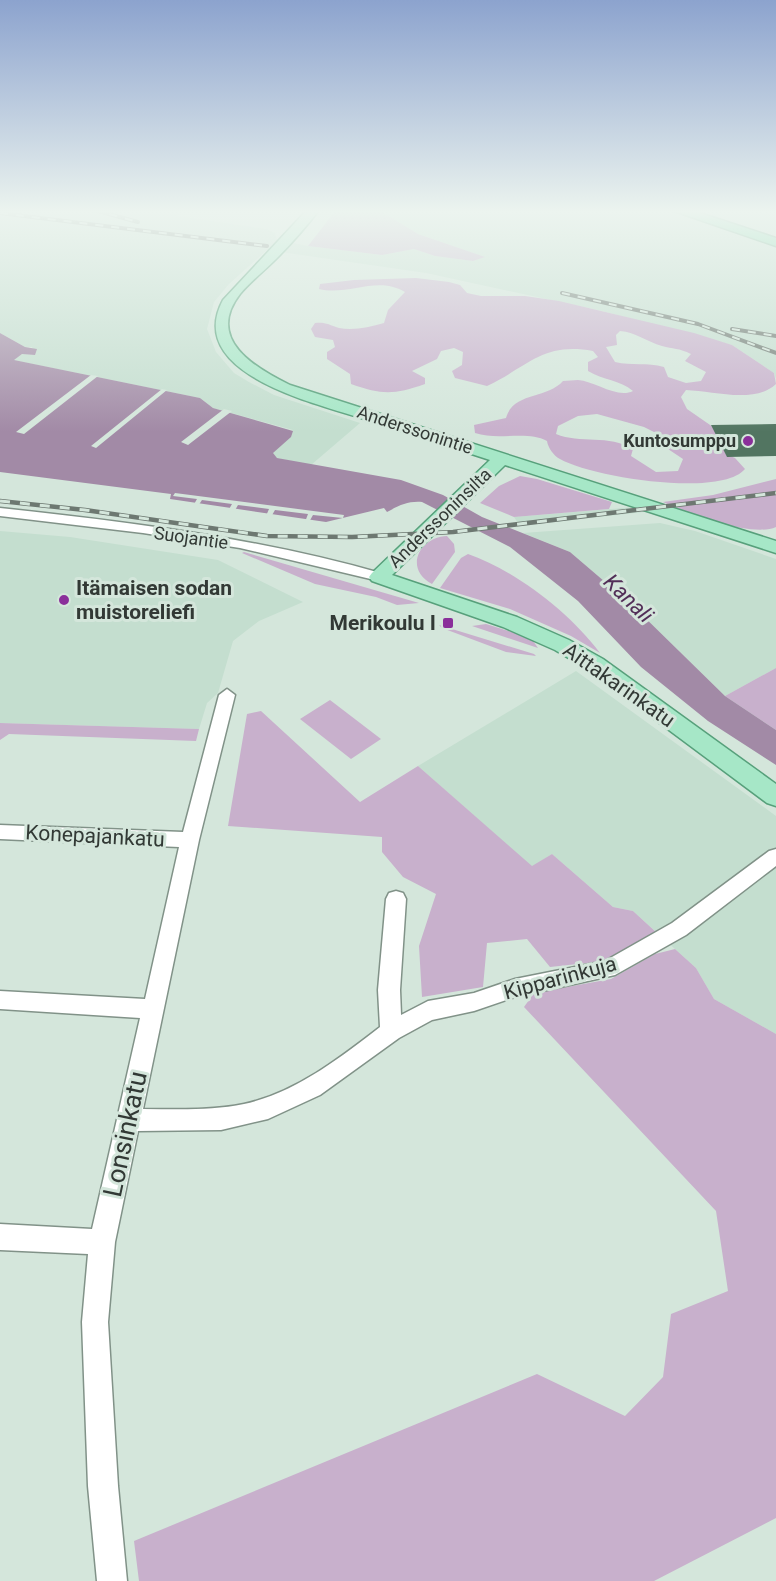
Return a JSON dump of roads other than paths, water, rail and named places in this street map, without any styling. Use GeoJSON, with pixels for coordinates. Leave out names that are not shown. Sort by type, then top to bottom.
{"type":"FeatureCollection","features":[{"type":"Feature","properties":{"kind":"main road","name":"Anderssonintie"},"geometry":{"type":"LineString","coordinates":[[243,284],[222,317],[222,332],[231,350],[248,369],[285,388],[776,547]]}},
{"type":"Feature","properties":{"kind":"main road","name":"Anderssoninsilta"},"geometry":{"type":"LineString","coordinates":[[379,577],[501,459]]}},
{"type":"Feature","properties":{"kind":"main road","name":"Aittakarinkatu"},"geometry":{"type":"LineString","coordinates":[[379,577],[510,622],[562,645],[595,664],[776,797]]}},
{"type":"Feature","properties":{"kind":"street","name":"Suojantie"},"geometry":{"type":"LineString","coordinates":[[0,512],[280,552],[334,563],[379,577]]}},
{"type":"Feature","properties":{"kind":"street","name":"Lonsinkatu"},"geometry":{"type":"LineString","coordinates":[[111,1581],[103,1486],[95,1322],[102,1242],[190,840],[227,695]]}},
{"type":"Feature","properties":{"kind":"street","name":"Konepajankatu"},"geometry":{"type":"LineString","coordinates":[[0,832],[190,840]]}},
{"type":"Feature","properties":{"kind":"street","name":"Kipparinkuja"},"geometry":{"type":"LineString","coordinates":[[129,1120],[222,1119],[266,1109],[345,1067],[391,1031],[428,1011],[474,1002],[515,988],[608,969],[640,953],[679,928],[776,856]]}},
{"type":"Feature","properties":{"kind":"street"},"geometry":{"type":"LineString","coordinates":[[391,1031],[389,990],[396,899]]}},
{"type":"Feature","properties":{"kind":"street"},"geometry":{"type":"LineString","coordinates":[[0,1000],[152,1009]]}},
{"type":"Feature","properties":{"kind":"street"},"geometry":{"type":"LineString","coordinates":[[0,1237],[102,1242]]}},
{"type":"Feature","properties":{"kind":"railway"},"geometry":{"type":"LineString","coordinates":[[562,293],[698,324],[776,353]]}},
{"type":"Feature","properties":{"kind":"railway"},"geometry":{"type":"LineString","coordinates":[[732,329],[776,336]]}},
{"type":"Feature","properties":{"kind":"railway"},"geometry":{"type":"LineString","coordinates":[[0,501],[85,510],[267,536],[352,537],[453,532],[776,493]]}},
{"type":"Feature","properties":{"kind":"place","name":"Kuntosumppu"},"geometry":{"type":"Point","coordinates":[748,441]}},
{"type":"Feature","properties":{"kind":"place","name":"Itämaisen sodan muistoreliefi"},"geometry":{"type":"Point","coordinates":[64,600]}},
{"type":"Feature","properties":{"kind":"place","name":"Merikoulu I"},"geometry":{"type":"Point","coordinates":[448,623]}},
{"type":"Feature","properties":{"kind":"water label","name":"Kanali"},"geometry":{"type":"Point","coordinates":[629,598]}}]}
